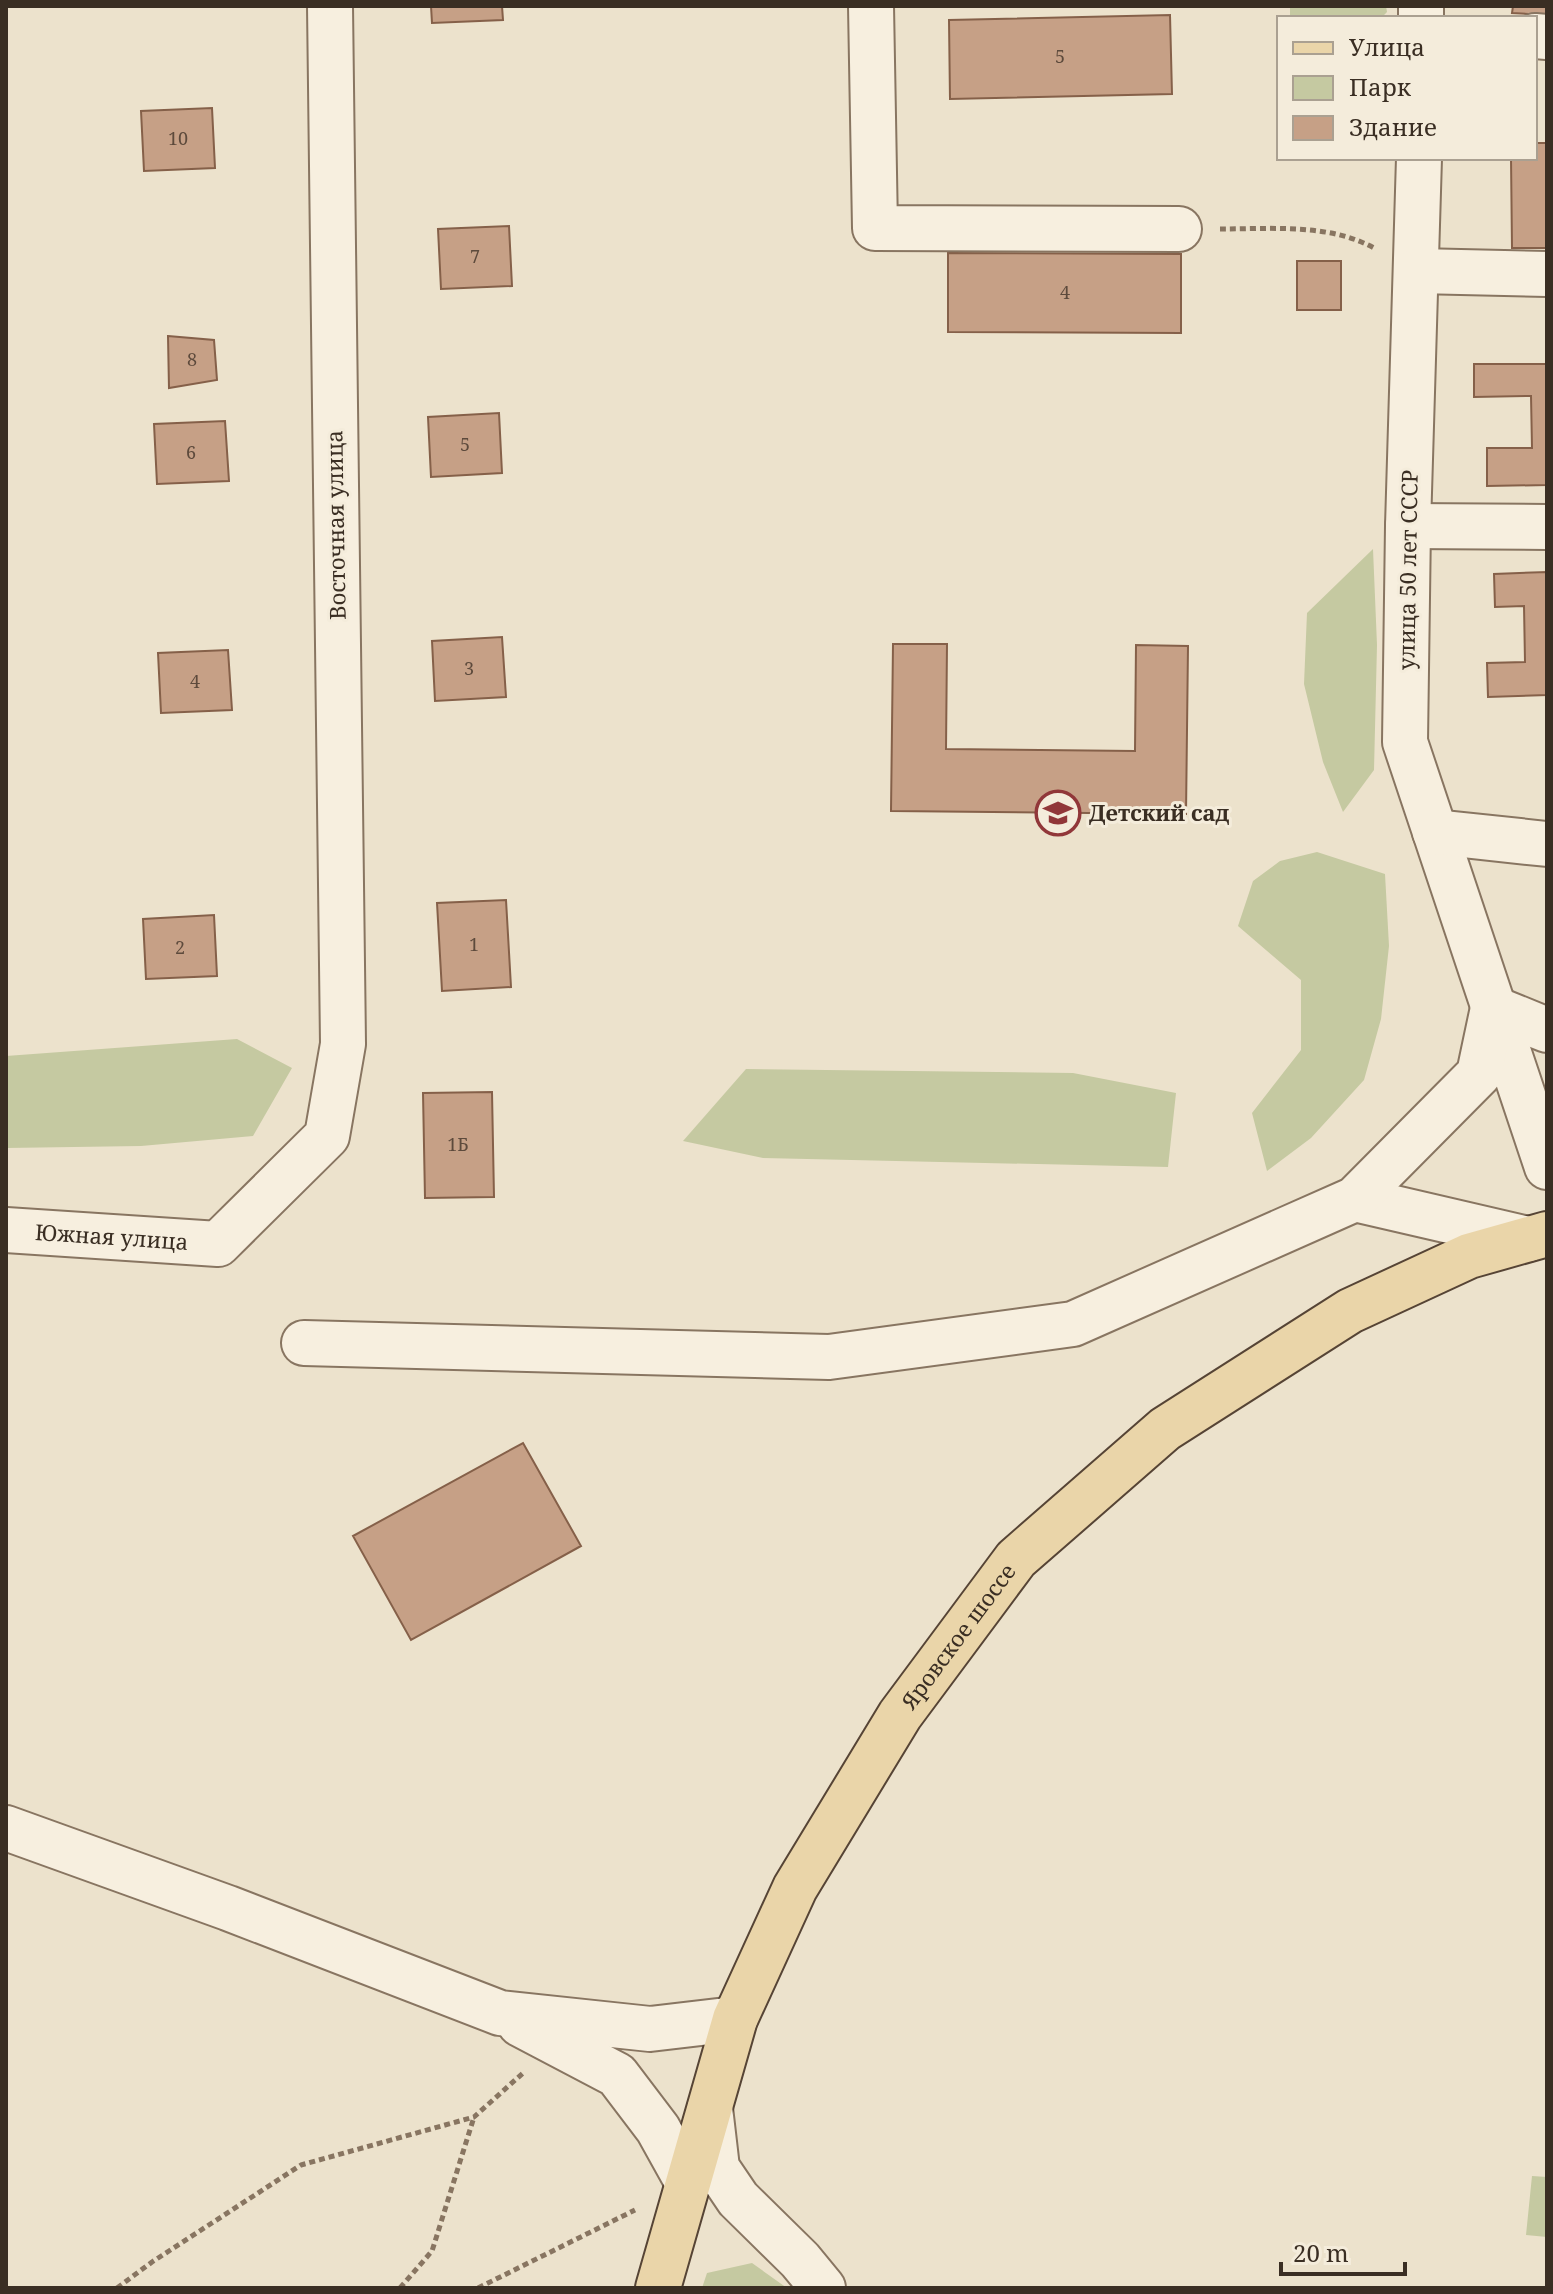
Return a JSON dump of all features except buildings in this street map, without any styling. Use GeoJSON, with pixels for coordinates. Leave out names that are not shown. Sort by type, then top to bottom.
{"type":"FeatureCollection","features":[{"type":"Feature","properties":{"kind":"main road","name":"Яровское шоссе"},"geometry":{"type":"LineString","coordinates":[[658,2288],[735,2019],[795,1888],[900,1715],[1016,1559],[1165,1429],[1350,1311],[1469,1256],[1537,1237]]}},
{"type":"Feature","properties":{"kind":"street","name":"Восточная улица"},"geometry":{"type":"LineString","coordinates":[[218,1244],[327,1136],[343,1044],[330,6]]}},
{"type":"Feature","properties":{"kind":"street"},"geometry":{"type":"LineString","coordinates":[[871,6],[875,228],[1179,229]]}},
{"type":"Feature","properties":{"kind":"street","name":"улица 50 лет СССР"},"geometry":{"type":"LineString","coordinates":[[1419,160],[1405,742],[1546,1160]]}},
{"type":"Feature","properties":{"kind":"street"},"geometry":{"type":"LineString","coordinates":[[1417,271],[1547,274]]}},
{"type":"Feature","properties":{"kind":"street"},"geometry":{"type":"LineString","coordinates":[[1408,526],[1547,527]]}},
{"type":"Feature","properties":{"kind":"street"},"geometry":{"type":"LineString","coordinates":[[1435,832],[1547,844]]}},
{"type":"Feature","properties":{"kind":"street"},"geometry":{"type":"LineString","coordinates":[[304,1343],[829,1357],[1073,1324],[1355,1199],[1479,1074],[1487,989],[1547,1030]]}},
{"type":"Feature","properties":{"kind":"street"},"geometry":{"type":"LineString","coordinates":[[1355,1199],[1537,1237]]}},
{"type":"Feature","properties":{"kind":"street","name":"Южная улица"},"geometry":{"type":"LineString","coordinates":[[6,1230],[218,1244]]}},
{"type":"Feature","properties":{"kind":"street"},"geometry":{"type":"LineString","coordinates":[[6,1828],[228,1908],[500,2013],[617,2075],[658,2129],[688,2183]]}},
{"type":"Feature","properties":{"kind":"street"},"geometry":{"type":"LineString","coordinates":[[500,2013],[650,2029],[735,2019]]}},
{"type":"Feature","properties":{"kind":"street"},"geometry":{"type":"LineString","coordinates":[[710,2108],[717,2168],[738,2199],[800,2260],[823,2288]]}},
{"type":"Feature","properties":{"kind":"path"},"geometry":{"type":"LineString","coordinates":[[1179,229],[1297,228],[1355,238],[1417,271]]}},
{"type":"Feature","properties":{"kind":"path"},"geometry":{"type":"LineString","coordinates":[[117,2288],[301,2165],[474,2117],[556,2043]]}},
{"type":"Feature","properties":{"kind":"path"},"geometry":{"type":"LineString","coordinates":[[400,2288],[432,2251],[474,2117]]}},
{"type":"Feature","properties":{"kind":"path"},"geometry":{"type":"LineString","coordinates":[[478,2288],[688,2183]]}},
{"type":"Feature","properties":{"kind":"green space"},"geometry":{"type":"Polygon","coordinates":[[[1290,6],[1386,6],[1387,12],[1383,16],[1290,16],[1290,6]]]}},
{"type":"Feature","properties":{"kind":"green space"},"geometry":{"type":"Polygon","coordinates":[[[1373,549],[1377,645],[1374,770],[1343,812],[1323,762],[1304,684],[1307,613],[1373,549]]]}},
{"type":"Feature","properties":{"kind":"green space"},"geometry":{"type":"Polygon","coordinates":[[[1317,852],[1385,874],[1389,946],[1381,1019],[1364,1080],[1311,1138],[1267,1171],[1252,1113],[1301,1050],[1301,980],[1238,926],[1253,881],[1280,861],[1317,852]]]}},
{"type":"Feature","properties":{"kind":"green space"},"geometry":{"type":"Polygon","coordinates":[[[237,1039],[292,1068],[253,1136],[141,1146],[6,1148],[6,1056],[237,1039]]]}},
{"type":"Feature","properties":{"kind":"green space"},"geometry":{"type":"Polygon","coordinates":[[[746,1069],[1073,1073],[1176,1093],[1168,1167],[763,1158],[683,1141],[746,1069]]]}},
{"type":"Feature","properties":{"kind":"green space"},"geometry":{"type":"Polygon","coordinates":[[[1532,2176],[1547,2177],[1547,2237],[1526,2235],[1532,2176]]]}},
{"type":"Feature","properties":{"kind":"green space"},"geometry":{"type":"Polygon","coordinates":[[[752,2263],[787,2288],[702,2288],[707,2273],[752,2263]]]}},
{"type":"Feature","properties":{"kind":"place","name":"Детский сад"},"geometry":{"type":"Point","coordinates":[1058,813]}}]}
